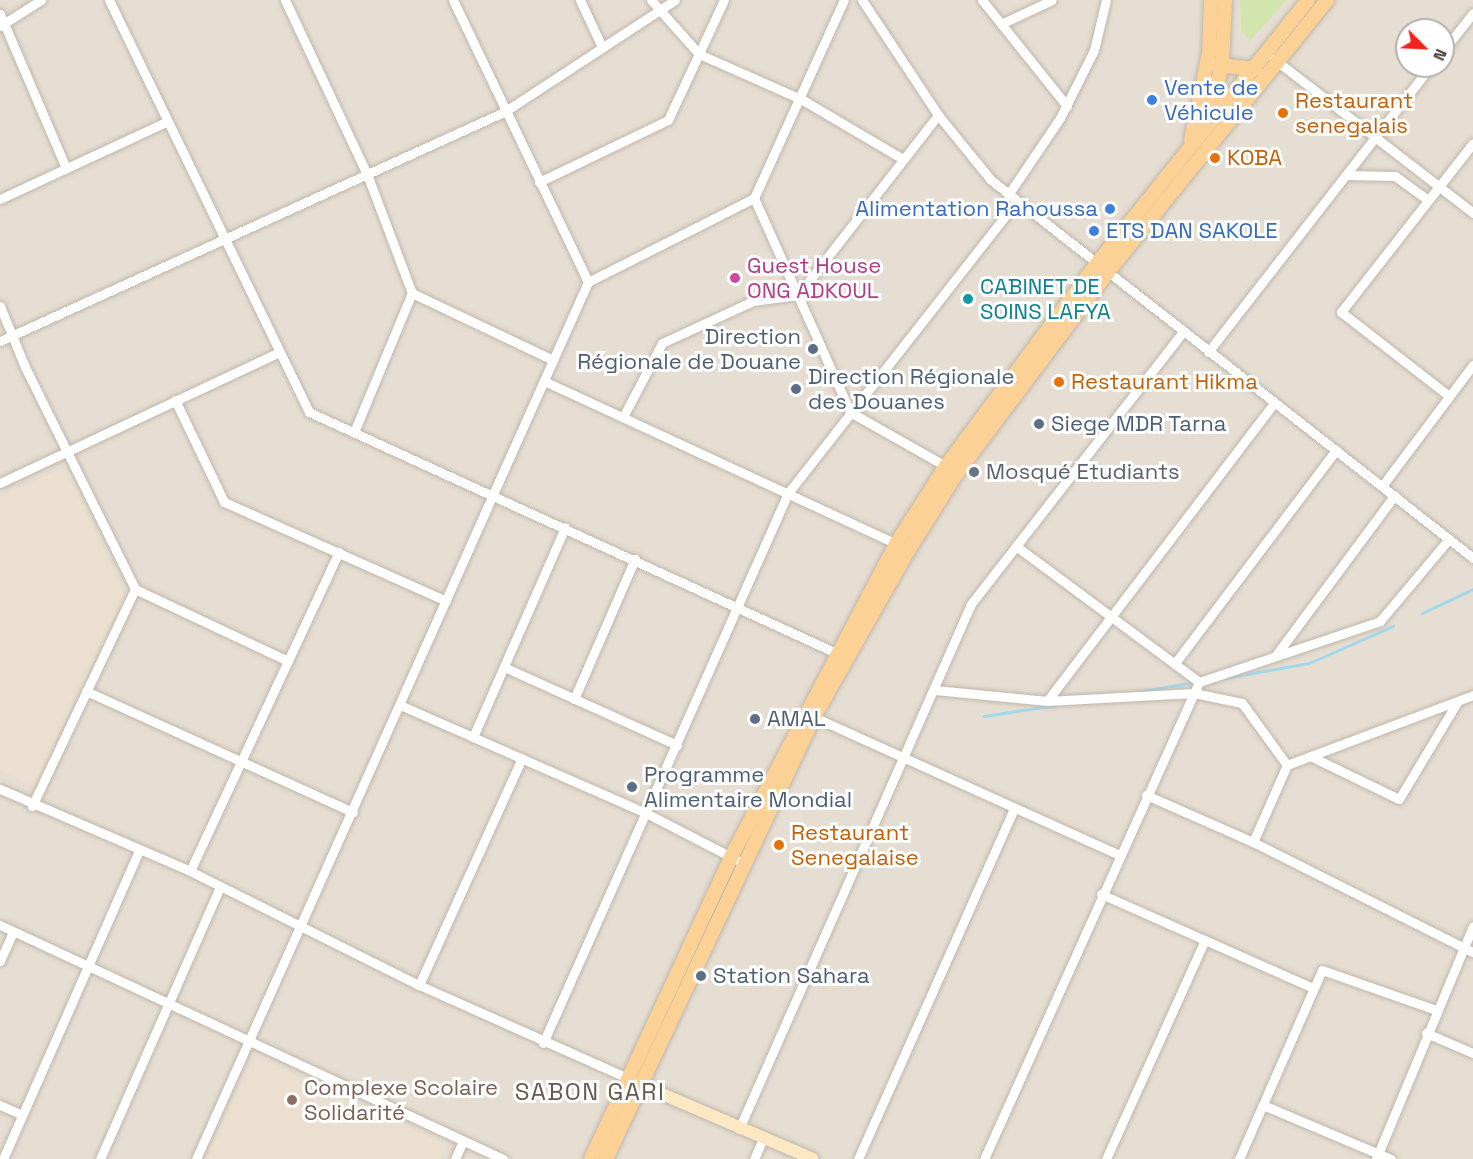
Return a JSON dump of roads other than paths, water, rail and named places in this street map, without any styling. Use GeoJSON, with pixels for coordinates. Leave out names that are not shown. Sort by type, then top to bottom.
{"type":"FeatureCollection","features":[{"type":"Feature","properties":{"kind":"main road"},"geometry":{"type":"LineString","coordinates":[[1186,173],[1190,143],[1208,65],[1211,0]]}},
{"type":"Feature","properties":{"kind":"main road"},"geometry":{"type":"LineString","coordinates":[[1199,154],[1222,65],[1225,0]]}},
{"type":"Feature","properties":{"kind":"main road"},"geometry":{"type":"LineString","coordinates":[[591,1159],[633,1081],[737,860],[896,544],[1101,269],[1190,143],[1268,54],[1308,0]]}},
{"type":"Feature","properties":{"kind":"main road"},"geometry":{"type":"LineString","coordinates":[[1101,269],[1279,63],[1327,0]]}},
{"type":"Feature","properties":{"kind":"main road"},"geometry":{"type":"LineString","coordinates":[[1208,65],[1255,69]]}},
{"type":"Feature","properties":{"kind":"main road"},"geometry":{"type":"LineString","coordinates":[[791,751],[814,717],[840,655],[952,469]]}},
{"type":"Feature","properties":{"kind":"main road"},"geometry":{"type":"LineString","coordinates":[[606,1159],[633,1081]]}},
{"type":"Feature","properties":{"kind":"street"},"geometry":{"type":"LineString","coordinates":[[1,26],[40,0]]}},
{"type":"Feature","properties":{"kind":"street"},"geometry":{"type":"LineString","coordinates":[[109,0],[309,412],[494,494],[840,655]]}},
{"type":"Feature","properties":{"kind":"street"},"geometry":{"type":"LineString","coordinates":[[285,0],[367,174],[412,293],[354,432]]}},
{"type":"Feature","properties":{"kind":"street"},"geometry":{"type":"LineString","coordinates":[[453,0],[504,112],[588,282]]}},
{"type":"Feature","properties":{"kind":"street"},"geometry":{"type":"LineString","coordinates":[[580,0],[602,47]]}},
{"type":"Feature","properties":{"kind":"street"},"geometry":{"type":"LineString","coordinates":[[651,0],[656,11],[699,54],[801,99],[903,159]]}},
{"type":"Feature","properties":{"kind":"street"},"geometry":{"type":"LineString","coordinates":[[0,341],[504,112],[675,0]]}},
{"type":"Feature","properties":{"kind":"street"},"geometry":{"type":"LineString","coordinates":[[539,182],[668,120],[724,0]]}},
{"type":"Feature","properties":{"kind":"street"},"geometry":{"type":"LineString","coordinates":[[196,1159],[250,1043],[299,928],[353,812],[588,282],[754,198],[801,99],[844,0]]}},
{"type":"Feature","properties":{"kind":"street"},"geometry":{"type":"LineString","coordinates":[[862,0],[938,114],[1008,195],[1473,558]]}},
{"type":"Feature","properties":{"kind":"street"},"geometry":{"type":"LineString","coordinates":[[982,0],[1067,106]]}},
{"type":"Feature","properties":{"kind":"street"},"geometry":{"type":"LineString","coordinates":[[1001,24],[1052,0]]}},
{"type":"Feature","properties":{"kind":"street"},"geometry":{"type":"LineString","coordinates":[[1008,195],[1067,106],[1094,50],[1106,0]]}},
{"type":"Feature","properties":{"kind":"street"},"geometry":{"type":"LineString","coordinates":[[1455,36],[1473,13]]}},
{"type":"Feature","properties":{"kind":"street"},"geometry":{"type":"LineString","coordinates":[[0,14],[1,26],[66,168]]}},
{"type":"Feature","properties":{"kind":"street"},"geometry":{"type":"LineString","coordinates":[[1268,54],[1473,213]]}},
{"type":"Feature","properties":{"kind":"street"},"geometry":{"type":"LineString","coordinates":[[1208,352],[1422,78]]}},
{"type":"Feature","properties":{"kind":"street"},"geometry":{"type":"LineString","coordinates":[[623,417],[662,343],[753,301],[798,295],[938,114]]}},
{"type":"Feature","properties":{"kind":"street"},"geometry":{"type":"LineString","coordinates":[[0,199],[168,121]]}},
{"type":"Feature","properties":{"kind":"street"},"geometry":{"type":"LineString","coordinates":[[1449,396],[1341,312],[1473,143]]}},
{"type":"Feature","properties":{"kind":"street"},"geometry":{"type":"LineString","coordinates":[[1395,176],[1407,160]]}},
{"type":"Feature","properties":{"kind":"street"},"geometry":{"type":"LineString","coordinates":[[1346,174],[1395,176],[1428,200]]}},
{"type":"Feature","properties":{"kind":"street"},"geometry":{"type":"LineString","coordinates":[[754,198],[850,412],[952,469]]}},
{"type":"Feature","properties":{"kind":"street"},"geometry":{"type":"LineString","coordinates":[[543,1043],[788,493],[1016,202]]}},
{"type":"Feature","properties":{"kind":"street"},"geometry":{"type":"LineString","coordinates":[[412,293],[553,360]]}},
{"type":"Feature","properties":{"kind":"street"},"geometry":{"type":"LineString","coordinates":[[0,306],[11,336],[135,589],[288,661]]}},
{"type":"Feature","properties":{"kind":"street"},"geometry":{"type":"LineString","coordinates":[[739,1129],[906,759],[971,604],[1183,332]]}},
{"type":"Feature","properties":{"kind":"street"},"geometry":{"type":"LineString","coordinates":[[0,483],[280,352]]}},
{"type":"Feature","properties":{"kind":"street"},"geometry":{"type":"LineString","coordinates":[[1382,486],[1473,365]]}},
{"type":"Feature","properties":{"kind":"street"},"geometry":{"type":"LineString","coordinates":[[544,381],[896,544]]}},
{"type":"Feature","properties":{"kind":"street"},"geometry":{"type":"LineString","coordinates":[[175,400],[224,502],[446,601]]}},
{"type":"Feature","properties":{"kind":"street"},"geometry":{"type":"LineString","coordinates":[[1047,701],[1109,614],[1274,402]]}},
{"type":"Feature","properties":{"kind":"street"},"geometry":{"type":"LineString","coordinates":[[1175,663],[1336,450]]}},
{"type":"Feature","properties":{"kind":"street"},"geometry":{"type":"LineString","coordinates":[[1275,655],[1395,495]]}},
{"type":"Feature","properties":{"kind":"street"},"geometry":{"type":"LineString","coordinates":[[473,737],[565,527]]}},
{"type":"Feature","properties":{"kind":"street"},"geometry":{"type":"LineString","coordinates":[[984,1159],[1117,854],[1199,682],[1380,621],[1449,538]]}},
{"type":"Feature","properties":{"kind":"street"},"geometry":{"type":"LineString","coordinates":[[1016,546],[1199,682]]}},
{"type":"Feature","properties":{"kind":"street"},"geometry":{"type":"LineString","coordinates":[[190,871],[339,552]]}},
{"type":"Feature","properties":{"kind":"street"},"geometry":{"type":"LineString","coordinates":[[574,699],[635,559]]}},
{"type":"Feature","properties":{"kind":"street"},"geometry":{"type":"LineString","coordinates":[[32,806],[135,589]]}},
{"type":"Feature","properties":{"kind":"street"},"geometry":{"type":"LineString","coordinates":[[504,667],[677,745]]}},
{"type":"Feature","properties":{"kind":"street"},"geometry":{"type":"LineString","coordinates":[[935,690],[1047,701],[1194,693],[1242,703],[1287,765]]}},
{"type":"Feature","properties":{"kind":"street"},"geometry":{"type":"LineString","coordinates":[[86,692],[353,812]]}},
{"type":"Feature","properties":{"kind":"street"},"geometry":{"type":"LineString","coordinates":[[1253,842],[1287,765],[1473,695]]}},
{"type":"Feature","properties":{"kind":"street"},"geometry":{"type":"LineString","coordinates":[[1310,756],[1399,799],[1458,701]]}},
{"type":"Feature","properties":{"kind":"street"},"geometry":{"type":"LineString","coordinates":[[400,705],[646,813],[737,860]]}},
{"type":"Feature","properties":{"kind":"street"},"geometry":{"type":"LineString","coordinates":[[814,717],[1117,854]]}},
{"type":"Feature","properties":{"kind":"street"},"geometry":{"type":"LineString","coordinates":[[419,985],[522,758]]}},
{"type":"Feature","properties":{"kind":"street"},"geometry":{"type":"LineString","coordinates":[[0,789],[32,806],[190,871],[299,928],[543,1043],[813,1159]]}},
{"type":"Feature","properties":{"kind":"street"},"geometry":{"type":"LineString","coordinates":[[1146,795],[1253,842],[1473,951]]}},
{"type":"Feature","properties":{"kind":"street"},"geometry":{"type":"LineString","coordinates":[[858,1159],[1014,808]]}},
{"type":"Feature","properties":{"kind":"street"},"geometry":{"type":"LineString","coordinates":[[3,1159],[139,850]]}},
{"type":"Feature","properties":{"kind":"street"},"geometry":{"type":"LineString","coordinates":[[100,1159],[220,887]]}},
{"type":"Feature","properties":{"kind":"street"},"geometry":{"type":"LineString","coordinates":[[1101,894],[1313,988]]}},
{"type":"Feature","properties":{"kind":"street"},"geometry":{"type":"LineString","coordinates":[[0,925],[88,968],[503,1159]]}},
{"type":"Feature","properties":{"kind":"street"},"geometry":{"type":"LineString","coordinates":[[1377,1156],[1426,1033],[1473,926]]}},
{"type":"Feature","properties":{"kind":"street"},"geometry":{"type":"LineString","coordinates":[[0,961],[13,932]]}},
{"type":"Feature","properties":{"kind":"street"},"geometry":{"type":"LineString","coordinates":[[1106,1159],[1204,940]]}},
{"type":"Feature","properties":{"kind":"street"},"geometry":{"type":"LineString","coordinates":[[1239,1159],[1322,970],[1334,970],[1436,1010]]}},
{"type":"Feature","properties":{"kind":"street"},"geometry":{"type":"LineString","coordinates":[[1426,1033],[1473,1053]]}},
{"type":"Feature","properties":{"kind":"street"},"geometry":{"type":"LineString","coordinates":[[0,1105],[22,1115]]}},
{"type":"Feature","properties":{"kind":"street"},"geometry":{"type":"LineString","coordinates":[[1263,1105],[1377,1156],[1391,1159]]}},
{"type":"Feature","properties":{"kind":"street"},"geometry":{"type":"LineString","coordinates":[[754,1159],[763,1139]]}},
{"type":"Feature","properties":{"kind":"street"},"geometry":{"type":"LineString","coordinates":[[455,1159],[463,1141]]}},
{"type":"Feature","properties":{"kind":"waterway"},"geometry":{"type":"LineString","coordinates":[[1422,613],[1473,589]]}},
{"type":"Feature","properties":{"kind":"waterway"},"geometry":{"type":"LineString","coordinates":[[1225,678],[1309,663],[1393,626]]}},
{"type":"Feature","properties":{"kind":"waterway"},"geometry":{"type":"LineString","coordinates":[[1136,692],[1195,682]]}},
{"type":"Feature","properties":{"kind":"waterway"},"geometry":{"type":"LineString","coordinates":[[984,716],[1056,705]]}},
{"type":"Feature","properties":{"kind":"place","name":"Vente de Véhicule"},"geometry":{"type":"Point","coordinates":[1152,100]}},
{"type":"Feature","properties":{"kind":"place","name":"Restaurant senegalais"},"geometry":{"type":"Point","coordinates":[1283,113]}},
{"type":"Feature","properties":{"kind":"place","name":"KOBA"},"geometry":{"type":"Point","coordinates":[1215,158]}},
{"type":"Feature","properties":{"kind":"place","name":"Alimentation Rahoussa"},"geometry":{"type":"Point","coordinates":[1110,209]}},
{"type":"Feature","properties":{"kind":"place","name":"ETS DAN SAKOLE"},"geometry":{"type":"Point","coordinates":[1094,231]}},
{"type":"Feature","properties":{"kind":"place","name":"Guest House ONG ADKOUL"},"geometry":{"type":"Point","coordinates":[735,278]}},
{"type":"Feature","properties":{"kind":"place","name":"CABINET DE SOINS LAFYA"},"geometry":{"type":"Point","coordinates":[968,299]}},
{"type":"Feature","properties":{"kind":"place","name":"Direction Régionale de Douane"},"geometry":{"type":"Point","coordinates":[813,349]}},
{"type":"Feature","properties":{"kind":"place","name":"Restaurant Hikma"},"geometry":{"type":"Point","coordinates":[1059,382]}},
{"type":"Feature","properties":{"kind":"place","name":"Direction Régionale des Douanes"},"geometry":{"type":"Point","coordinates":[796,389]}},
{"type":"Feature","properties":{"kind":"place","name":"Siege MDR Tarna"},"geometry":{"type":"Point","coordinates":[1039,424]}},
{"type":"Feature","properties":{"kind":"place","name":"Mosqué Etudiants"},"geometry":{"type":"Point","coordinates":[974,472]}},
{"type":"Feature","properties":{"kind":"place","name":"AMAL"},"geometry":{"type":"Point","coordinates":[755,719]}},
{"type":"Feature","properties":{"kind":"place","name":"Programme Alimentaire Mondial"},"geometry":{"type":"Point","coordinates":[632,787]}},
{"type":"Feature","properties":{"kind":"place","name":"Restaurant Senegalaise"},"geometry":{"type":"Point","coordinates":[779,845]}},
{"type":"Feature","properties":{"kind":"place","name":"Station Sahara"},"geometry":{"type":"Point","coordinates":[701,976]}},
{"type":"Feature","properties":{"kind":"place","name":"Complexe Scolaire Solidarité"},"geometry":{"type":"Point","coordinates":[292,1100]}},
{"type":"Feature","properties":{"kind":"district","name":"SABON GARI"},"geometry":{"type":"Point","coordinates":[590,1092]}}]}
